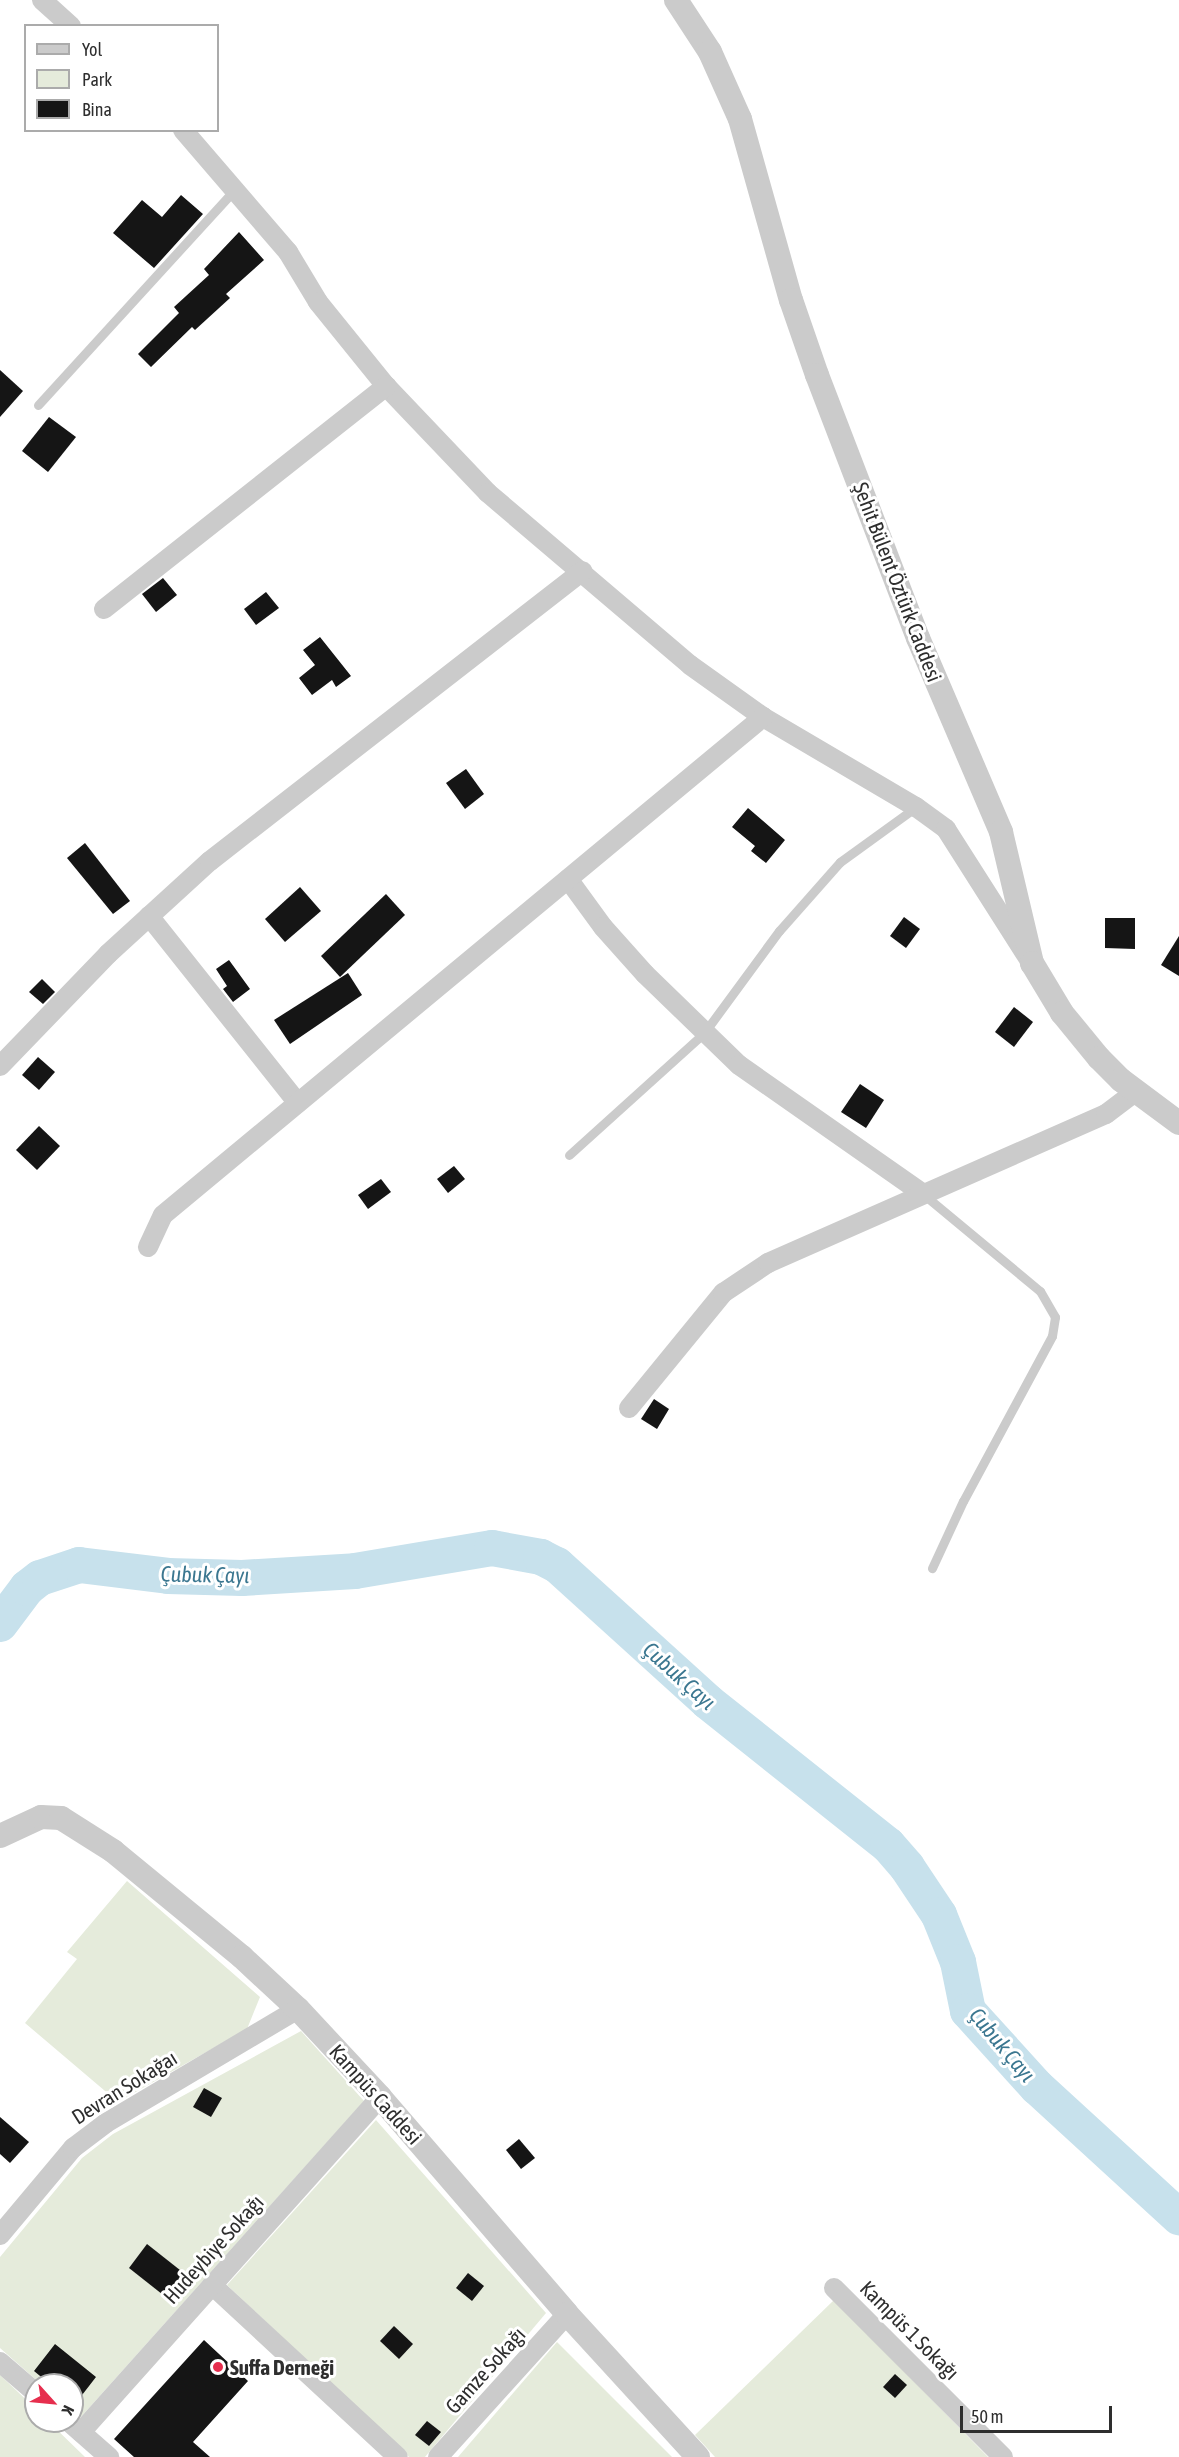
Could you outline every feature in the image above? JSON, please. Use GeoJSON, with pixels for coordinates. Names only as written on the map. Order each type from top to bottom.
{"type":"FeatureCollection","features":[{"type":"Feature","properties":{"kind":"street"},"geometry":{"type":"LineString","coordinates":[[42,0],[69,24]]}},
{"type":"Feature","properties":{"kind":"street","name":"Şehit Bülent Öztürk Caddesi"},"geometry":{"type":"LineString","coordinates":[[676,0],[710,52],[740,119],[791,300],[817,375],[918,638],[1001,832],[1032,963],[1072,1026],[1136,1092],[1179,1123]]}},
{"type":"Feature","properties":{"kind":"street"},"geometry":{"type":"LineString","coordinates":[[185,132],[288,252],[318,302],[386,386],[488,494],[582,571],[690,665],[763,717],[916,807],[946,829],[1032,963]]}},
{"type":"Feature","properties":{"kind":"street"},"geometry":{"type":"LineString","coordinates":[[104,609],[386,386]]}},
{"type":"Feature","properties":{"kind":"street"},"geometry":{"type":"LineString","coordinates":[[0,1066],[150,916],[210,861],[582,571]]}},
{"type":"Feature","properties":{"kind":"street"},"geometry":{"type":"LineString","coordinates":[[148,1247],[163,1215],[763,717]]}},
{"type":"Feature","properties":{"kind":"street"},"geometry":{"type":"LineString","coordinates":[[568,879],[603,927],[704,1033],[739,1065],[923,1194]]}},
{"type":"Feature","properties":{"kind":"street"},"geometry":{"type":"LineString","coordinates":[[150,916],[298,1103]]}},
{"type":"Feature","properties":{"kind":"street"},"geometry":{"type":"LineString","coordinates":[[628,1408],[723,1293],[768,1263],[1106,1114],[1136,1092]]}},
{"type":"Feature","properties":{"kind":"street","name":"Kampüs Caddesi"},"geometry":{"type":"LineString","coordinates":[[0,1836],[41,1816],[61,1818],[81,1829],[187,1908],[298,2009],[380,2097],[567,2314],[698,2457]]}},
{"type":"Feature","properties":{"kind":"street","name":"Devran Sokağaı"},"geometry":{"type":"LineString","coordinates":[[0,2235],[73,2148],[106,2123],[298,2009]]}},
{"type":"Feature","properties":{"kind":"street","name":"Hudeybiye Sokağı"},"geometry":{"type":"LineString","coordinates":[[84,2417],[212,2285],[380,2097]]}},
{"type":"Feature","properties":{"kind":"street"},"geometry":{"type":"LineString","coordinates":[[212,2285],[398,2457]]}},
{"type":"Feature","properties":{"kind":"street","name":"Kampüs 1 Sokağı"},"geometry":{"type":"LineString","coordinates":[[834,2288],[1003,2457]]}},
{"type":"Feature","properties":{"kind":"street","name":"Gamze Sokağı"},"geometry":{"type":"LineString","coordinates":[[438,2457],[567,2314]]}},
{"type":"Feature","properties":{"kind":"street"},"geometry":{"type":"LineString","coordinates":[[0,2362],[24,2383]]}},
{"type":"Feature","properties":{"kind":"street"},"geometry":{"type":"LineString","coordinates":[[81,2433],[109,2457]]}},
{"type":"Feature","properties":{"kind":"lane"},"geometry":{"type":"LineString","coordinates":[[38,405],[234,190]]}},
{"type":"Feature","properties":{"kind":"lane"},"geometry":{"type":"LineString","coordinates":[[569,1155],[704,1033],[779,931],[840,862],[916,807]]}},
{"type":"Feature","properties":{"kind":"lane"},"geometry":{"type":"LineString","coordinates":[[923,1194],[1040,1291],[1055,1317],[1052,1336],[963,1501],[932,1568]]}},
{"type":"Feature","properties":{"kind":"green space"},"geometry":{"type":"Polygon","coordinates":[[[127,1881],[260,1997],[247,2029],[118,2102],[25,2023],[77,1959],[67,1952],[127,1881]]]}},
{"type":"Feature","properties":{"kind":"green space"},"geometry":{"type":"Polygon","coordinates":[[[301,2031],[364,2101],[84,2414],[84,2373],[28,2373],[0,2348],[0,2257],[82,2158],[113,2134],[301,2031]]]}},
{"type":"Feature","properties":{"kind":"green space"},"geometry":{"type":"Polygon","coordinates":[[[376,2120],[546,2313],[425,2457],[409,2457],[227,2285],[376,2120]]]}},
{"type":"Feature","properties":{"kind":"green space"},"geometry":{"type":"Polygon","coordinates":[[[834,2300],[988,2457],[715,2457],[695,2435],[834,2300]]]}},
{"type":"Feature","properties":{"kind":"green space"},"geometry":{"type":"Polygon","coordinates":[[[557,2342],[672,2457],[458,2457],[557,2342]]]}},
{"type":"Feature","properties":{"kind":"green space"},"geometry":{"type":"Polygon","coordinates":[[[0,2375],[24,2398],[24,2433],[60,2433],[85,2457],[0,2457],[0,2375]]]}},
{"type":"Feature","properties":{"kind":"building"},"geometry":{"type":"Polygon","coordinates":[[[181,195],[203,214],[154,268],[113,233],[142,200],[162,217],[181,195]]]}},
{"type":"Feature","properties":{"kind":"building"},"geometry":{"type":"Polygon","coordinates":[[[239,232],[264,260],[226,294],[230,298],[195,330],[192,327],[151,367],[138,354],[179,313],[174,307],[209,275],[204,269],[239,232]]]}},
{"type":"Feature","properties":{"kind":"building"},"geometry":{"type":"Polygon","coordinates":[[[0,370],[23,391],[0,417],[0,370]]]}},
{"type":"Feature","properties":{"kind":"building"},"geometry":{"type":"Polygon","coordinates":[[[49,417],[76,437],[48,472],[22,451],[49,417]]]}},
{"type":"Feature","properties":{"kind":"building"},"geometry":{"type":"Polygon","coordinates":[[[163,578],[177,595],[156,612],[142,594],[163,578]]]}},
{"type":"Feature","properties":{"kind":"building"},"geometry":{"type":"Polygon","coordinates":[[[266,592],[279,608],[256,625],[244,609],[266,592]]]}},
{"type":"Feature","properties":{"kind":"building"},"geometry":{"type":"Polygon","coordinates":[[[320,637],[351,676],[336,687],[332,680],[312,695],[299,678],[315,665],[303,650],[320,637]]]}},
{"type":"Feature","properties":{"kind":"building"},"geometry":{"type":"Polygon","coordinates":[[[466,769],[484,794],[465,809],[446,783],[466,769]]]}},
{"type":"Feature","properties":{"kind":"building"},"geometry":{"type":"Polygon","coordinates":[[[748,808],[785,840],[766,863],[751,851],[755,846],[732,827],[748,808]]]}},
{"type":"Feature","properties":{"kind":"building"},"geometry":{"type":"Polygon","coordinates":[[[85,843],[130,901],[113,914],[67,858],[85,843]]]}},
{"type":"Feature","properties":{"kind":"building"},"geometry":{"type":"Polygon","coordinates":[[[300,887],[321,911],[285,942],[265,919],[300,887]]]}},
{"type":"Feature","properties":{"kind":"building"},"geometry":{"type":"Polygon","coordinates":[[[386,894],[405,915],[340,977],[321,956],[386,894]]]}},
{"type":"Feature","properties":{"kind":"building"},"geometry":{"type":"Polygon","coordinates":[[[904,917],[920,929],[906,948],[890,936],[904,917]]]}},
{"type":"Feature","properties":{"kind":"building"},"geometry":{"type":"Polygon","coordinates":[[[1105,918],[1135,918],[1135,949],[1105,948],[1105,918]]]}},
{"type":"Feature","properties":{"kind":"building"},"geometry":{"type":"Polygon","coordinates":[[[1179,936],[1179,976],[1161,965],[1179,936]]]}},
{"type":"Feature","properties":{"kind":"building"},"geometry":{"type":"Polygon","coordinates":[[[229,960],[250,989],[233,1002],[223,989],[227,986],[216,969],[229,960]]]}},
{"type":"Feature","properties":{"kind":"building"},"geometry":{"type":"Polygon","coordinates":[[[348,973],[362,995],[290,1044],[274,1020],[348,973]]]}},
{"type":"Feature","properties":{"kind":"building"},"geometry":{"type":"Polygon","coordinates":[[[42,979],[55,992],[43,1004],[29,992],[42,979]]]}},
{"type":"Feature","properties":{"kind":"building"},"geometry":{"type":"Polygon","coordinates":[[[1014,1007],[1033,1022],[1014,1047],[995,1032],[1014,1007]]]}},
{"type":"Feature","properties":{"kind":"building"},"geometry":{"type":"Polygon","coordinates":[[[38,1057],[55,1072],[39,1090],[22,1075],[38,1057]]]}},
{"type":"Feature","properties":{"kind":"building"},"geometry":{"type":"Polygon","coordinates":[[[860,1084],[884,1100],[866,1128],[841,1112],[860,1084]]]}},
{"type":"Feature","properties":{"kind":"building"},"geometry":{"type":"Polygon","coordinates":[[[39,1126],[60,1146],[37,1170],[16,1150],[39,1126]]]}},
{"type":"Feature","properties":{"kind":"building"},"geometry":{"type":"Polygon","coordinates":[[[454,1166],[465,1179],[448,1193],[437,1179],[454,1166]]]}},
{"type":"Feature","properties":{"kind":"building"},"geometry":{"type":"Polygon","coordinates":[[[381,1179],[391,1192],[368,1209],[358,1195],[381,1179]]]}},
{"type":"Feature","properties":{"kind":"building"},"geometry":{"type":"Polygon","coordinates":[[[654,1399],[669,1409],[657,1429],[641,1419],[654,1399]]]}},
{"type":"Feature","properties":{"kind":"building"},"geometry":{"type":"Polygon","coordinates":[[[204,2088],[222,2098],[211,2117],[193,2107],[204,2088]]]}},
{"type":"Feature","properties":{"kind":"building"},"geometry":{"type":"Polygon","coordinates":[[[0,2117],[29,2142],[10,2163],[0,2154],[0,2117]]]}},
{"type":"Feature","properties":{"kind":"building"},"geometry":{"type":"Polygon","coordinates":[[[519,2139],[535,2158],[521,2169],[506,2150],[519,2139]]]}},
{"type":"Feature","properties":{"kind":"building"},"geometry":{"type":"Polygon","coordinates":[[[147,2244],[185,2274],[167,2298],[129,2268],[147,2244]]]}},
{"type":"Feature","properties":{"kind":"building"},"geometry":{"type":"Polygon","coordinates":[[[468,2273],[484,2286],[472,2301],[456,2288],[468,2273]]]}},
{"type":"Feature","properties":{"kind":"building"},"geometry":{"type":"Polygon","coordinates":[[[394,2326],[413,2344],[399,2359],[380,2341],[394,2326]]]}},
{"type":"Feature","properties":{"kind":"building"},"geometry":{"type":"Polygon","coordinates":[[[204,2340],[248,2381],[193,2442],[210,2457],[134,2457],[114,2439],[204,2340]]]}},
{"type":"Feature","properties":{"kind":"building"},"geometry":{"type":"Polygon","coordinates":[[[55,2344],[96,2377],[84,2392],[84,2373],[36,2373],[34,2371],[55,2344]]]}},
{"type":"Feature","properties":{"kind":"building"},"geometry":{"type":"Polygon","coordinates":[[[895,2374],[907,2385],[895,2398],[883,2387],[895,2374]]]}},
{"type":"Feature","properties":{"kind":"building"},"geometry":{"type":"Polygon","coordinates":[[[427,2421],[441,2432],[429,2446],[415,2435],[427,2421]]]}},
{"type":"Feature","properties":{"kind":"waterway","name":"Çubuk Çayı"},"geometry":{"type":"LineString","coordinates":[[0,1624],[27,1588],[40,1578],[79,1565],[168,1576],[242,1578],[355,1571],[492,1548],[541,1557],[557,1565],[708,1702],[888,1845],[907,1867],[939,1915],[958,1962],[968,2011],[1037,2087],[1179,2217]]}},
{"type":"Feature","properties":{"kind":"place","name":"Suffa Derneği"},"geometry":{"type":"Point","coordinates":[218,2367]}}]}
